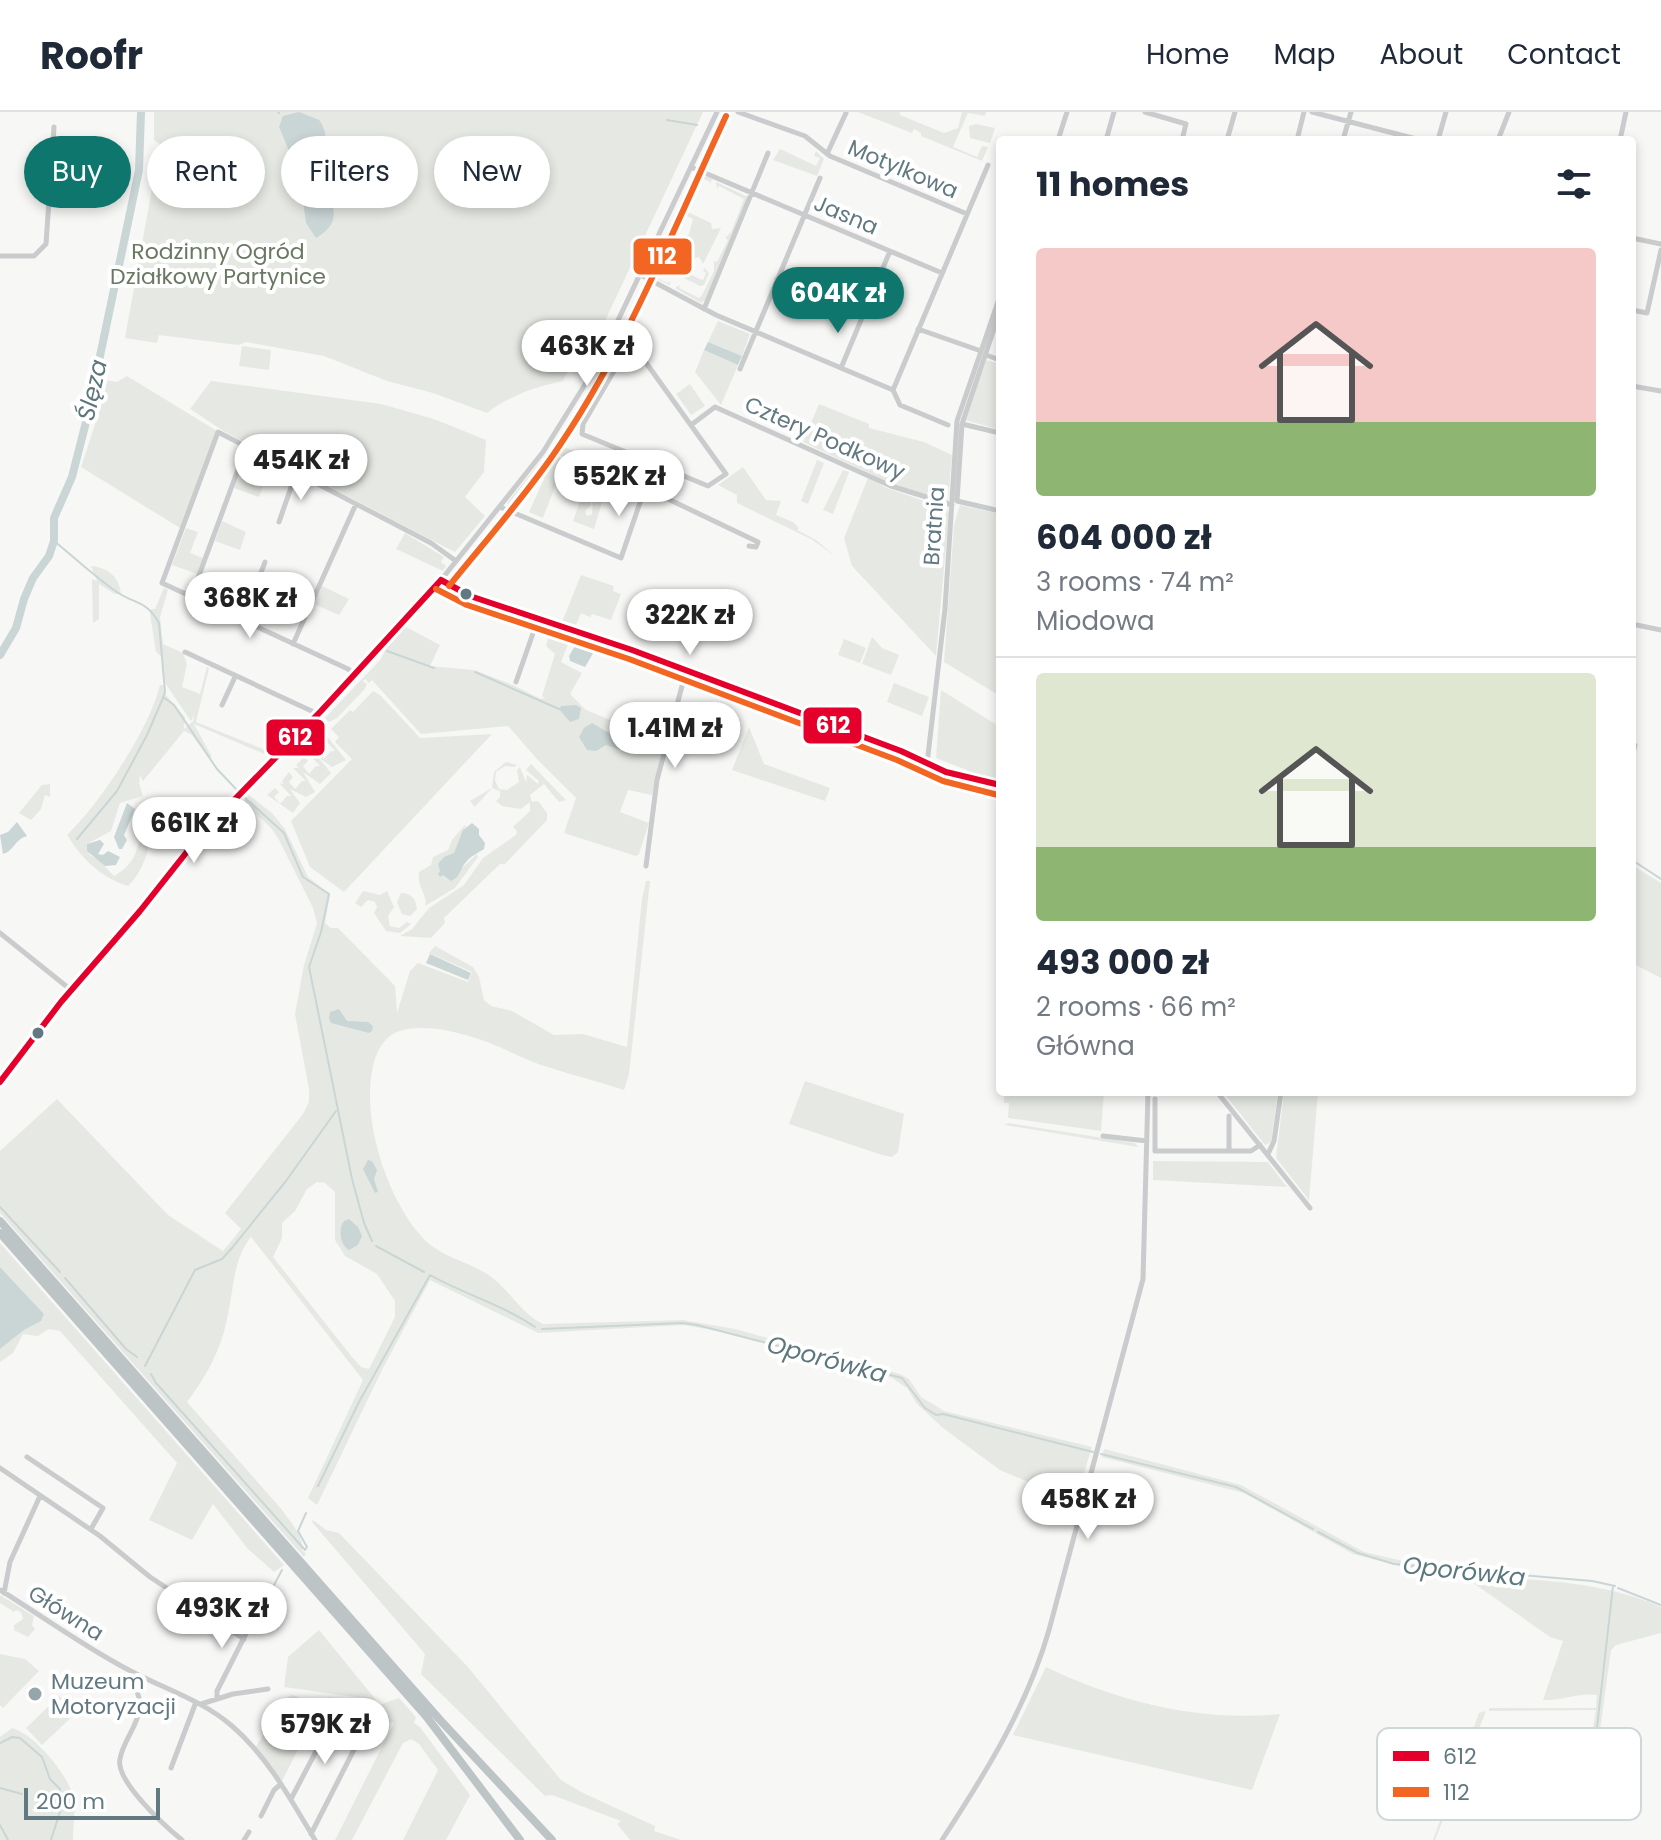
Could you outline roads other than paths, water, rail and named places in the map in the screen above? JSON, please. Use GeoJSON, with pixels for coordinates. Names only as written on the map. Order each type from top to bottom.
{"type":"FeatureCollection","features":[{"type":"Feature","properties":{"kind":"highway"},"geometry":{"type":"LineString","coordinates":[[0,1221],[415,1698],[520,1840]]}},
{"type":"Feature","properties":{"kind":"highway"},"geometry":{"type":"LineString","coordinates":[[0,1233],[415,1698],[552,1840]]}},
{"type":"Feature","properties":{"kind":"street"},"geometry":{"type":"LineString","coordinates":[[0,1082],[71,990],[140,911],[201,834],[318,714],[441,580],[551,440],[610,338],[717,112]]}},
{"type":"Feature","properties":{"kind":"street","name":"Motylkowa"},"geometry":{"type":"LineString","coordinates":[[738,112],[805,136],[827,154],[967,214]]}},
{"type":"Feature","properties":{"kind":"street"},"geometry":{"type":"LineString","coordinates":[[1059,136],[1067,112]]}},
{"type":"Feature","properties":{"kind":"street"},"geometry":{"type":"LineString","coordinates":[[1107,136],[1114,112]]}},
{"type":"Feature","properties":{"kind":"street"},"geometry":{"type":"LineString","coordinates":[[1145,112],[1186,124],[1183,136]]}},
{"type":"Feature","properties":{"kind":"street"},"geometry":{"type":"LineString","coordinates":[[1228,136],[1235,112]]}},
{"type":"Feature","properties":{"kind":"street"},"geometry":{"type":"LineString","coordinates":[[1298,136],[1304,112]]}},
{"type":"Feature","properties":{"kind":"street"},"geometry":{"type":"LineString","coordinates":[[1312,112],[1406,136]]}},
{"type":"Feature","properties":{"kind":"street"},"geometry":{"type":"LineString","coordinates":[[1344,136],[1351,112]]}},
{"type":"Feature","properties":{"kind":"street"},"geometry":{"type":"LineString","coordinates":[[1439,136],[1446,112]]}},
{"type":"Feature","properties":{"kind":"street"},"geometry":{"type":"LineString","coordinates":[[1500,136],[1509,112]]}},
{"type":"Feature","properties":{"kind":"street"},"geometry":{"type":"LineString","coordinates":[[1621,136],[1626,112]]}},
{"type":"Feature","properties":{"kind":"street"},"geometry":{"type":"LineString","coordinates":[[827,154],[846,113]]}},
{"type":"Feature","properties":{"kind":"street"},"geometry":{"type":"LineString","coordinates":[[0,256],[34,256],[46,244],[54,127]]}},
{"type":"Feature","properties":{"kind":"street"},"geometry":{"type":"LineString","coordinates":[[704,309],[768,153]]}},
{"type":"Feature","properties":{"kind":"street"},"geometry":{"type":"LineString","coordinates":[[893,390],[988,165]]}},
{"type":"Feature","properties":{"kind":"street","name":"Jasna"},"geometry":{"type":"LineString","coordinates":[[693,168],[942,273]]}},
{"type":"Feature","properties":{"kind":"street"},"geometry":{"type":"LineString","coordinates":[[740,369],[820,178]]}},
{"type":"Feature","properties":{"kind":"street"},"geometry":{"type":"LineString","coordinates":[[1636,239],[1661,247],[1647,313],[1636,311]]}},
{"type":"Feature","properties":{"kind":"street"},"geometry":{"type":"LineString","coordinates":[[841,368],[890,251]]}},
{"type":"Feature","properties":{"kind":"street"},"geometry":{"type":"LineString","coordinates":[[641,275],[704,309],[893,390],[900,405],[948,425]]}},
{"type":"Feature","properties":{"kind":"street"},"geometry":{"type":"LineString","coordinates":[[777,279],[863,314]]}},
{"type":"Feature","properties":{"kind":"street","name":"Bratnia"},"geometry":{"type":"LineString","coordinates":[[927,764],[945,609],[958,416],[996,309]]}},
{"type":"Feature","properties":{"kind":"street"},"geometry":{"type":"LineString","coordinates":[[996,321],[962,424],[954,503],[996,510]]}},
{"type":"Feature","properties":{"kind":"street"},"geometry":{"type":"LineString","coordinates":[[918,329],[996,358]]}},
{"type":"Feature","properties":{"kind":"street"},"geometry":{"type":"LineString","coordinates":[[610,338],[628,347],[639,353],[726,474],[708,486],[588,437],[581,430],[628,347]]}},
{"type":"Feature","properties":{"kind":"street"},"geometry":{"type":"LineString","coordinates":[[1636,387],[1661,391]]}},
{"type":"Feature","properties":{"kind":"street","name":"Cztery Podkowy"},"geometry":{"type":"LineString","coordinates":[[691,425],[715,407],[720,408],[891,486],[954,503]]}},
{"type":"Feature","properties":{"kind":"street"},"geometry":{"type":"LineString","coordinates":[[962,424],[996,432]]}},
{"type":"Feature","properties":{"kind":"street"},"geometry":{"type":"LineString","coordinates":[[354,674],[162,583],[218,432],[431,543],[456,561]]}},
{"type":"Feature","properties":{"kind":"street"},"geometry":{"type":"LineString","coordinates":[[191,597],[246,448]]}},
{"type":"Feature","properties":{"kind":"street"},"geometry":{"type":"LineString","coordinates":[[279,522],[296,473]]}},
{"type":"Feature","properties":{"kind":"street"},"geometry":{"type":"LineString","coordinates":[[500,507],[621,558],[645,488],[758,542],[756,547],[749,546]]}},
{"type":"Feature","properties":{"kind":"street"},"geometry":{"type":"LineString","coordinates":[[293,644],[356,504]]}},
{"type":"Feature","properties":{"kind":"street"},"geometry":{"type":"LineString","coordinates":[[243,621],[265,562]]}},
{"type":"Feature","properties":{"kind":"street"},"geometry":{"type":"LineString","coordinates":[[441,580],[470,596],[686,671],[901,751],[955,775],[996,784]]}},
{"type":"Feature","properties":{"kind":"street"},"geometry":{"type":"LineString","coordinates":[[516,682],[538,619]]}},
{"type":"Feature","properties":{"kind":"street"},"geometry":{"type":"LineString","coordinates":[[1636,625],[1661,629]]}},
{"type":"Feature","properties":{"kind":"street"},"geometry":{"type":"LineString","coordinates":[[185,652],[318,714]]}},
{"type":"Feature","properties":{"kind":"street"},"geometry":{"type":"LineString","coordinates":[[646,866],[657,780],[686,671]]}},
{"type":"Feature","properties":{"kind":"street"},"geometry":{"type":"LineString","coordinates":[[222,705],[235,677]]}},
{"type":"Feature","properties":{"kind":"street"},"geometry":{"type":"LineString","coordinates":[[0,933],[71,990]]}},
{"type":"Feature","properties":{"kind":"street"},"geometry":{"type":"LineString","coordinates":[[942,1840],[1001,1746],[1041,1657],[1143,1279],[1148,1096]]}},
{"type":"Feature","properties":{"kind":"street"},"geometry":{"type":"LineString","coordinates":[[1220,1096],[1310,1208]]}},
{"type":"Feature","properties":{"kind":"street"},"geometry":{"type":"LineString","coordinates":[[1268,1154],[1274,1141],[1280,1096]]}},
{"type":"Feature","properties":{"kind":"street"},"geometry":{"type":"LineString","coordinates":[[1155,1099],[1155,1151],[1251,1151],[1260,1145]]}},
{"type":"Feature","properties":{"kind":"street"},"geometry":{"type":"LineString","coordinates":[[1229,1116],[1229,1151]]}},
{"type":"Feature","properties":{"kind":"street"},"geometry":{"type":"LineString","coordinates":[[1103,1136],[1147,1143]]}},
{"type":"Feature","properties":{"kind":"street"},"geometry":{"type":"LineString","coordinates":[[27,1457],[103,1508],[91,1529]]}},
{"type":"Feature","properties":{"kind":"street"},"geometry":{"type":"LineString","coordinates":[[0,1468],[91,1529],[150,1577],[244,1639]]}},
{"type":"Feature","properties":{"kind":"street"},"geometry":{"type":"LineString","coordinates":[[2,1592],[10,1562],[40,1496]]}},
{"type":"Feature","properties":{"kind":"street","name":"Główna"},"geometry":{"type":"LineString","coordinates":[[2,1592],[131,1672],[198,1703],[231,1725],[248,1741],[281,1784],[313,1837]]}},
{"type":"Feature","properties":{"kind":"street"},"geometry":{"type":"LineString","coordinates":[[217,1698],[217,1691],[260,1606]]}},
{"type":"Feature","properties":{"kind":"street"},"geometry":{"type":"LineString","coordinates":[[131,1672],[140,1695]]}},
{"type":"Feature","properties":{"kind":"street"},"geometry":{"type":"LineString","coordinates":[[148,1680],[140,1695],[138,1715],[120,1757],[120,1768],[151,1814],[182,1840]]}},
{"type":"Feature","properties":{"kind":"street"},"geometry":{"type":"LineString","coordinates":[[171,1768],[198,1703],[268,1689]]}},
{"type":"Feature","properties":{"kind":"street"},"geometry":{"type":"LineString","coordinates":[[291,1799],[333,1719]]}},
{"type":"Feature","properties":{"kind":"street"},"geometry":{"type":"LineString","coordinates":[[313,1837],[362,1734]]}},
{"type":"Feature","properties":{"kind":"street"},"geometry":{"type":"LineString","coordinates":[[261,1816],[274,1790],[281,1784]]}},
{"type":"Feature","properties":{"kind":"street"},"geometry":{"type":"LineString","coordinates":[[244,1840],[249,1832]]}},
{"type":"Feature","properties":{"kind":"waterway","name":"Ślęza"},"geometry":{"type":"LineString","coordinates":[[0,655],[16,628],[33,578],[49,556],[54,541],[54,518],[72,477],[139,170],[141,112]]}},
{"type":"Feature","properties":{"kind":"waterway"},"geometry":{"type":"LineString","coordinates":[[667,120],[697,125]]}},
{"type":"Feature","properties":{"kind":"waterway","name":"Oporówka"},"geometry":{"type":"LineString","coordinates":[[54,541],[106,584],[154,615],[159,623],[163,697],[174,705],[217,769],[236,789]]}},
{"type":"Feature","properties":{"kind":"waterway"},"geometry":{"type":"LineString","coordinates":[[387,651],[434,668]]}},
{"type":"Feature","properties":{"kind":"waterway"},"geometry":{"type":"LineString","coordinates":[[323,714],[378,655]]}},
{"type":"Feature","properties":{"kind":"waterway"},"geometry":{"type":"LineString","coordinates":[[475,672],[559,709]]}},
{"type":"Feature","properties":{"kind":"waterway"},"geometry":{"type":"LineString","coordinates":[[77,839],[117,791],[163,698]]}},
{"type":"Feature","properties":{"kind":"waterway"},"geometry":{"type":"LineString","coordinates":[[292,747],[318,720]]}},
{"type":"Feature","properties":{"kind":"waterway"},"geometry":{"type":"LineString","coordinates":[[254,786],[282,757]]}},
{"type":"Feature","properties":{"kind":"waterway","name":"Oporówka"},"geometry":{"type":"LineString","coordinates":[[243,796],[284,833],[303,877],[329,894],[309,967],[352,1179],[372,1241]]}},
{"type":"Feature","properties":{"kind":"waterway"},"geometry":{"type":"LineString","coordinates":[[1636,863],[1661,879]]}},
{"type":"Feature","properties":{"kind":"waterway"},"geometry":{"type":"LineString","coordinates":[[145,1366],[195,1270],[222,1259],[232,1248],[286,1181],[336,1111]]}},
{"type":"Feature","properties":{"kind":"waterway"},"geometry":{"type":"LineString","coordinates":[[0,1207],[60,1272]]}},
{"type":"Feature","properties":{"kind":"waterway","name":"Oporówka"},"geometry":{"type":"LineString","coordinates":[[376,1246],[424,1272]]}},
{"type":"Feature","properties":{"kind":"waterway"},"geometry":{"type":"LineString","coordinates":[[318,1486],[359,1402],[430,1275],[535,1327]]}},
{"type":"Feature","properties":{"kind":"waterway"},"geometry":{"type":"LineString","coordinates":[[65,1278],[126,1349],[137,1357]]}},
{"type":"Feature","properties":{"kind":"waterway","name":"Oporówka"},"geometry":{"type":"LineString","coordinates":[[542,1329],[697,1325],[902,1378],[925,1408],[936,1415],[943,1414],[1093,1452]]}},
{"type":"Feature","properties":{"kind":"waterway"},"geometry":{"type":"LineString","coordinates":[[151,1374],[305,1550]]}},
{"type":"Feature","properties":{"kind":"waterway","name":"Oporówka"},"geometry":{"type":"LineString","coordinates":[[1101,1454],[1236,1487],[1313,1529]]}},
{"type":"Feature","properties":{"kind":"waterway"},"geometry":{"type":"LineString","coordinates":[[305,1550],[307,1547],[298,1531],[306,1513]]}},
{"type":"Feature","properties":{"kind":"waterway","name":"Oporówka"},"geometry":{"type":"LineString","coordinates":[[1318,1532],[1358,1553],[1394,1564],[1592,1581],[1615,1586]]}},
{"type":"Feature","properties":{"kind":"waterway"},"geometry":{"type":"LineString","coordinates":[[272,1589],[282,1570]]}},
{"type":"Feature","properties":{"kind":"waterway"},"geometry":{"type":"LineString","coordinates":[[1597,1728],[1613,1586]]}},
{"type":"Feature","properties":{"kind":"waterway","name":"Oporówka"},"geometry":{"type":"LineString","coordinates":[[1618,1588],[1661,1605]]}},
{"type":"Feature","properties":{"kind":"waterway"},"geometry":{"type":"LineString","coordinates":[[0,1743],[12,1737],[20,1738],[42,1757],[50,1779],[60,1789],[62,1805],[51,1840]]}},
{"type":"Feature","properties":{"kind":"waterway"},"geometry":{"type":"LineString","coordinates":[[0,1788],[22,1794]]}},
{"type":"Feature","properties":{"kind":"waterway"},"geometry":{"type":"LineString","coordinates":[[0,1825],[8,1840]]}},
{"type":"Feature","properties":{"kind":"place","name":"Muzeum Motoryzacji"},"geometry":{"type":"Point","coordinates":[35,1694]}},
{"type":"Feature","properties":{"kind":"park label","name":"Rodzinny Ogród Działkowy Partynice"},"geometry":{"type":"Point","coordinates":[218,264]}}]}
